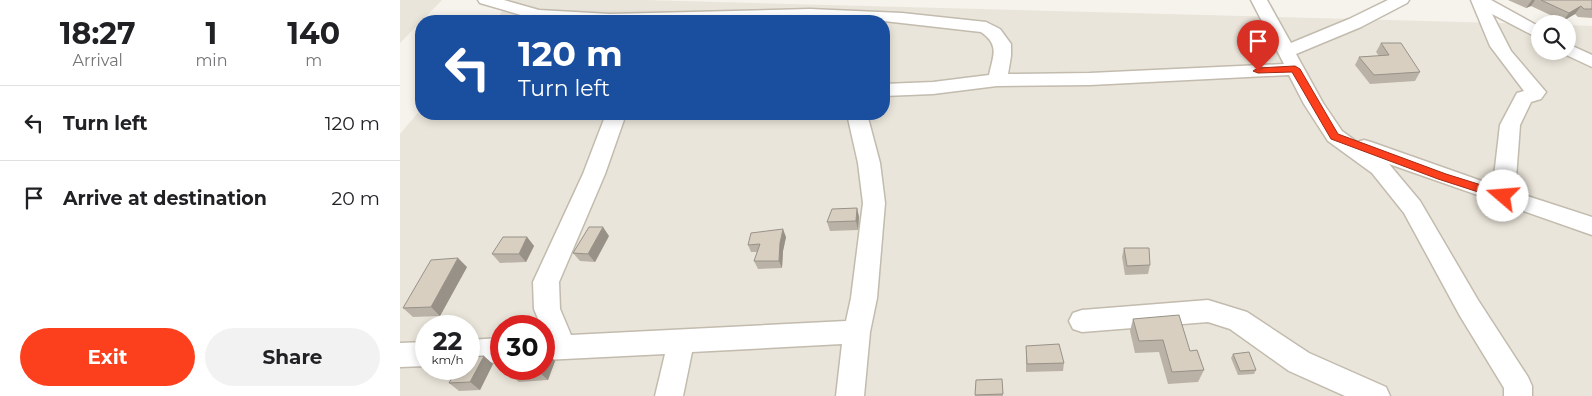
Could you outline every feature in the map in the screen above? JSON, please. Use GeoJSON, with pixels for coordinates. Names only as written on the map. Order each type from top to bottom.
{"type":"FeatureCollection","features":[{"type":"Feature","properties":{"kind":"street"},"geometry":{"type":"LineString","coordinates":[[486,0],[538,15]]}},
{"type":"Feature","properties":{"kind":"street"},"geometry":{"type":"LineString","coordinates":[[1259,0],[1295,69],[1334,136],[1380,168],[1412,207],[1469,308],[1518,386],[1518,396]]}},
{"type":"Feature","properties":{"kind":"street"},"geometry":{"type":"LineString","coordinates":[[1287,51],[1362,20],[1401,0]]}},
{"type":"Feature","properties":{"kind":"street"},"geometry":{"type":"LineString","coordinates":[[1479,0],[1531,29]]}},
{"type":"Feature","properties":{"kind":"street"},"geometry":{"type":"LineString","coordinates":[[1479,0],[1490,31],[1499,46],[1536,92],[1534,95],[1524,97],[1510,125],[1503,196]]}},
{"type":"Feature","properties":{"kind":"street"},"geometry":{"type":"LineString","coordinates":[[890,18],[986,27],[997,34],[1004,46],[997,80]]}},
{"type":"Feature","properties":{"kind":"street"},"geometry":{"type":"LineString","coordinates":[[1576,53],[1592,62]]}},
{"type":"Feature","properties":{"kind":"street"},"geometry":{"type":"LineString","coordinates":[[890,90],[933,88],[997,80],[1090,80],[1295,69]]}},
{"type":"Feature","properties":{"kind":"street"},"geometry":{"type":"LineString","coordinates":[[548,315],[546,282],[594,174],[614,120]]}},
{"type":"Feature","properties":{"kind":"street"},"geometry":{"type":"LineString","coordinates":[[850,396],[857,332],[864,298],[874,203],[869,163],[859,120]]}},
{"type":"Feature","properties":{"kind":"street"},"geometry":{"type":"LineString","coordinates":[[1334,136],[1442,176],[1592,226]]}},
{"type":"Feature","properties":{"kind":"street"},"geometry":{"type":"LineString","coordinates":[[1082,321],[1208,312],[1238,320],[1299,362],[1376,396]]}},
{"type":"Feature","properties":{"kind":"street"},"geometry":{"type":"LineString","coordinates":[[555,348],[857,332]]}},
{"type":"Feature","properties":{"kind":"street"},"geometry":{"type":"LineString","coordinates":[[669,396],[681,342]]}},
{"type":"Feature","properties":{"kind":"street"},"geometry":{"type":"LineString","coordinates":[[400,355],[415,354]]}},
{"type":"Feature","properties":{"kind":"shaded area"},"geometry":{"type":"Polygon","coordinates":[[[400,0],[442,0],[427,15],[415,15],[415,28],[400,43],[400,0]]]}},
{"type":"Feature","properties":{"kind":"shaded area"},"geometry":{"type":"Polygon","coordinates":[[[512,0],[644,0],[1531,24],[1531,60],[1576,60],[1576,25],[1592,26],[1592,396],[400,396],[400,134],[415,116],[415,120],[890,120],[890,15],[499,15],[512,0]]]}},
{"type":"Feature","properties":{"kind":"building"},"geometry":{"type":"Polygon","coordinates":[[[1541,0],[1592,0],[1592,9],[1584,9],[1581,6],[1569,13],[1541,0]]]}},
{"type":"Feature","properties":{"kind":"building"},"geometry":{"type":"Polygon","coordinates":[[[1381,43],[1401,43],[1420,72],[1374,75],[1359,57],[1389,55],[1381,43]]]}},
{"type":"Feature","properties":{"kind":"building"},"geometry":{"type":"Polygon","coordinates":[[[857,208],[856,221],[827,222],[832,209],[857,208]]]}},
{"type":"Feature","properties":{"kind":"building"},"geometry":{"type":"Polygon","coordinates":[[[589,227],[603,227],[588,254],[573,253],[589,227]]]}},
{"type":"Feature","properties":{"kind":"building"},"geometry":{"type":"Polygon","coordinates":[[[783,229],[779,261],[754,261],[760,244],[748,245],[751,233],[783,229]]]}},
{"type":"Feature","properties":{"kind":"building"},"geometry":{"type":"Polygon","coordinates":[[[503,237],[527,237],[519,254],[492,254],[503,237]]]}},
{"type":"Feature","properties":{"kind":"building"},"geometry":{"type":"Polygon","coordinates":[[[1124,248],[1149,248],[1150,265],[1127,266],[1124,248]]]}},
{"type":"Feature","properties":{"kind":"building"},"geometry":{"type":"Polygon","coordinates":[[[458,258],[431,307],[403,308],[431,260],[458,258]]]}},
{"type":"Feature","properties":{"kind":"building"},"geometry":{"type":"Polygon","coordinates":[[[1179,315],[1190,351],[1197,350],[1204,370],[1172,372],[1163,340],[1139,341],[1133,319],[1179,315]]]}},
{"type":"Feature","properties":{"kind":"building"},"geometry":{"type":"Polygon","coordinates":[[[1059,344],[1064,363],[1027,364],[1026,346],[1059,344]]]}},
{"type":"Feature","properties":{"kind":"building"},"geometry":{"type":"Polygon","coordinates":[[[1249,352],[1256,370],[1240,371],[1233,354],[1249,352]]]}},
{"type":"Feature","properties":{"kind":"building"},"geometry":{"type":"Polygon","coordinates":[[[1002,379],[1003,394],[975,395],[976,380],[1002,379]]]}},
{"type":"Feature","properties":{"kind":"building"},"geometry":{"type":"Polygon","coordinates":[[[451,380],[471,380],[470,382],[449,383],[451,380]]]}},
{"type":"Feature","properties":{"kind":"route"},"geometry":{"type":"LineString","coordinates":[[1258,71],[1295,69],[1334,136],[1442,176],[1503,196]]}}]}
